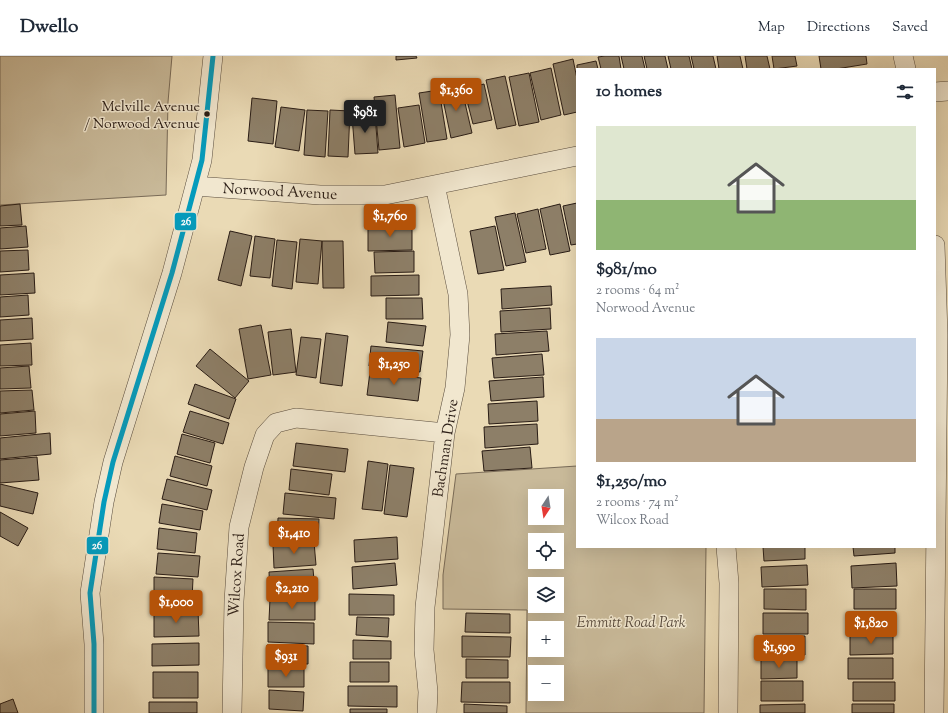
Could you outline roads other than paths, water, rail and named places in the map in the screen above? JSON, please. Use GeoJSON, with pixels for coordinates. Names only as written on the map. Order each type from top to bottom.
{"type":"FeatureCollection","features":[{"type":"Feature","properties":{"kind":"street"},"geometry":{"type":"LineString","coordinates":[[94,713],[94,644],[90,593],[104,502],[113,462],[172,273],[202,160],[213,56]]}},
{"type":"Feature","properties":{"kind":"street"},"geometry":{"type":"LineString","coordinates":[[903,56],[906,68]]}},
{"type":"Feature","properties":{"kind":"street"},"geometry":{"type":"LineString","coordinates":[[936,92],[948,91]]}},
{"type":"Feature","properties":{"kind":"street","name":"Norwood Avenue"},"geometry":{"type":"LineString","coordinates":[[195,186],[320,195],[385,195],[576,156]]}},
{"type":"Feature","properties":{"kind":"street","name":"Bachman Drive"},"geometry":{"type":"LineString","coordinates":[[428,713],[428,692],[424,650],[425,607],[445,433],[454,388],[460,335],[458,294],[435,185]]}},
{"type":"Feature","properties":{"kind":"street","name":"Wilcox Road"},"geometry":{"type":"LineString","coordinates":[[232,713],[234,601],[239,527],[254,467],[265,435],[276,423],[296,418],[445,433]]}},
{"type":"Feature","properties":{"kind":"street"},"geometry":{"type":"LineString","coordinates":[[726,548],[729,583],[728,713]]}},
{"type":"Feature","properties":{"kind":"street"},"geometry":{"type":"LineString","coordinates":[[934,713],[935,548]]}},
{"type":"Feature","properties":{"kind":"place","name":"Melville Avenue / Norwood Avenue"},"geometry":{"type":"Point","coordinates":[207,114]}},
{"type":"Feature","properties":{"kind":"park label","name":"Emmitt Road Park"},"geometry":{"type":"Point","coordinates":[631,622]}}]}
